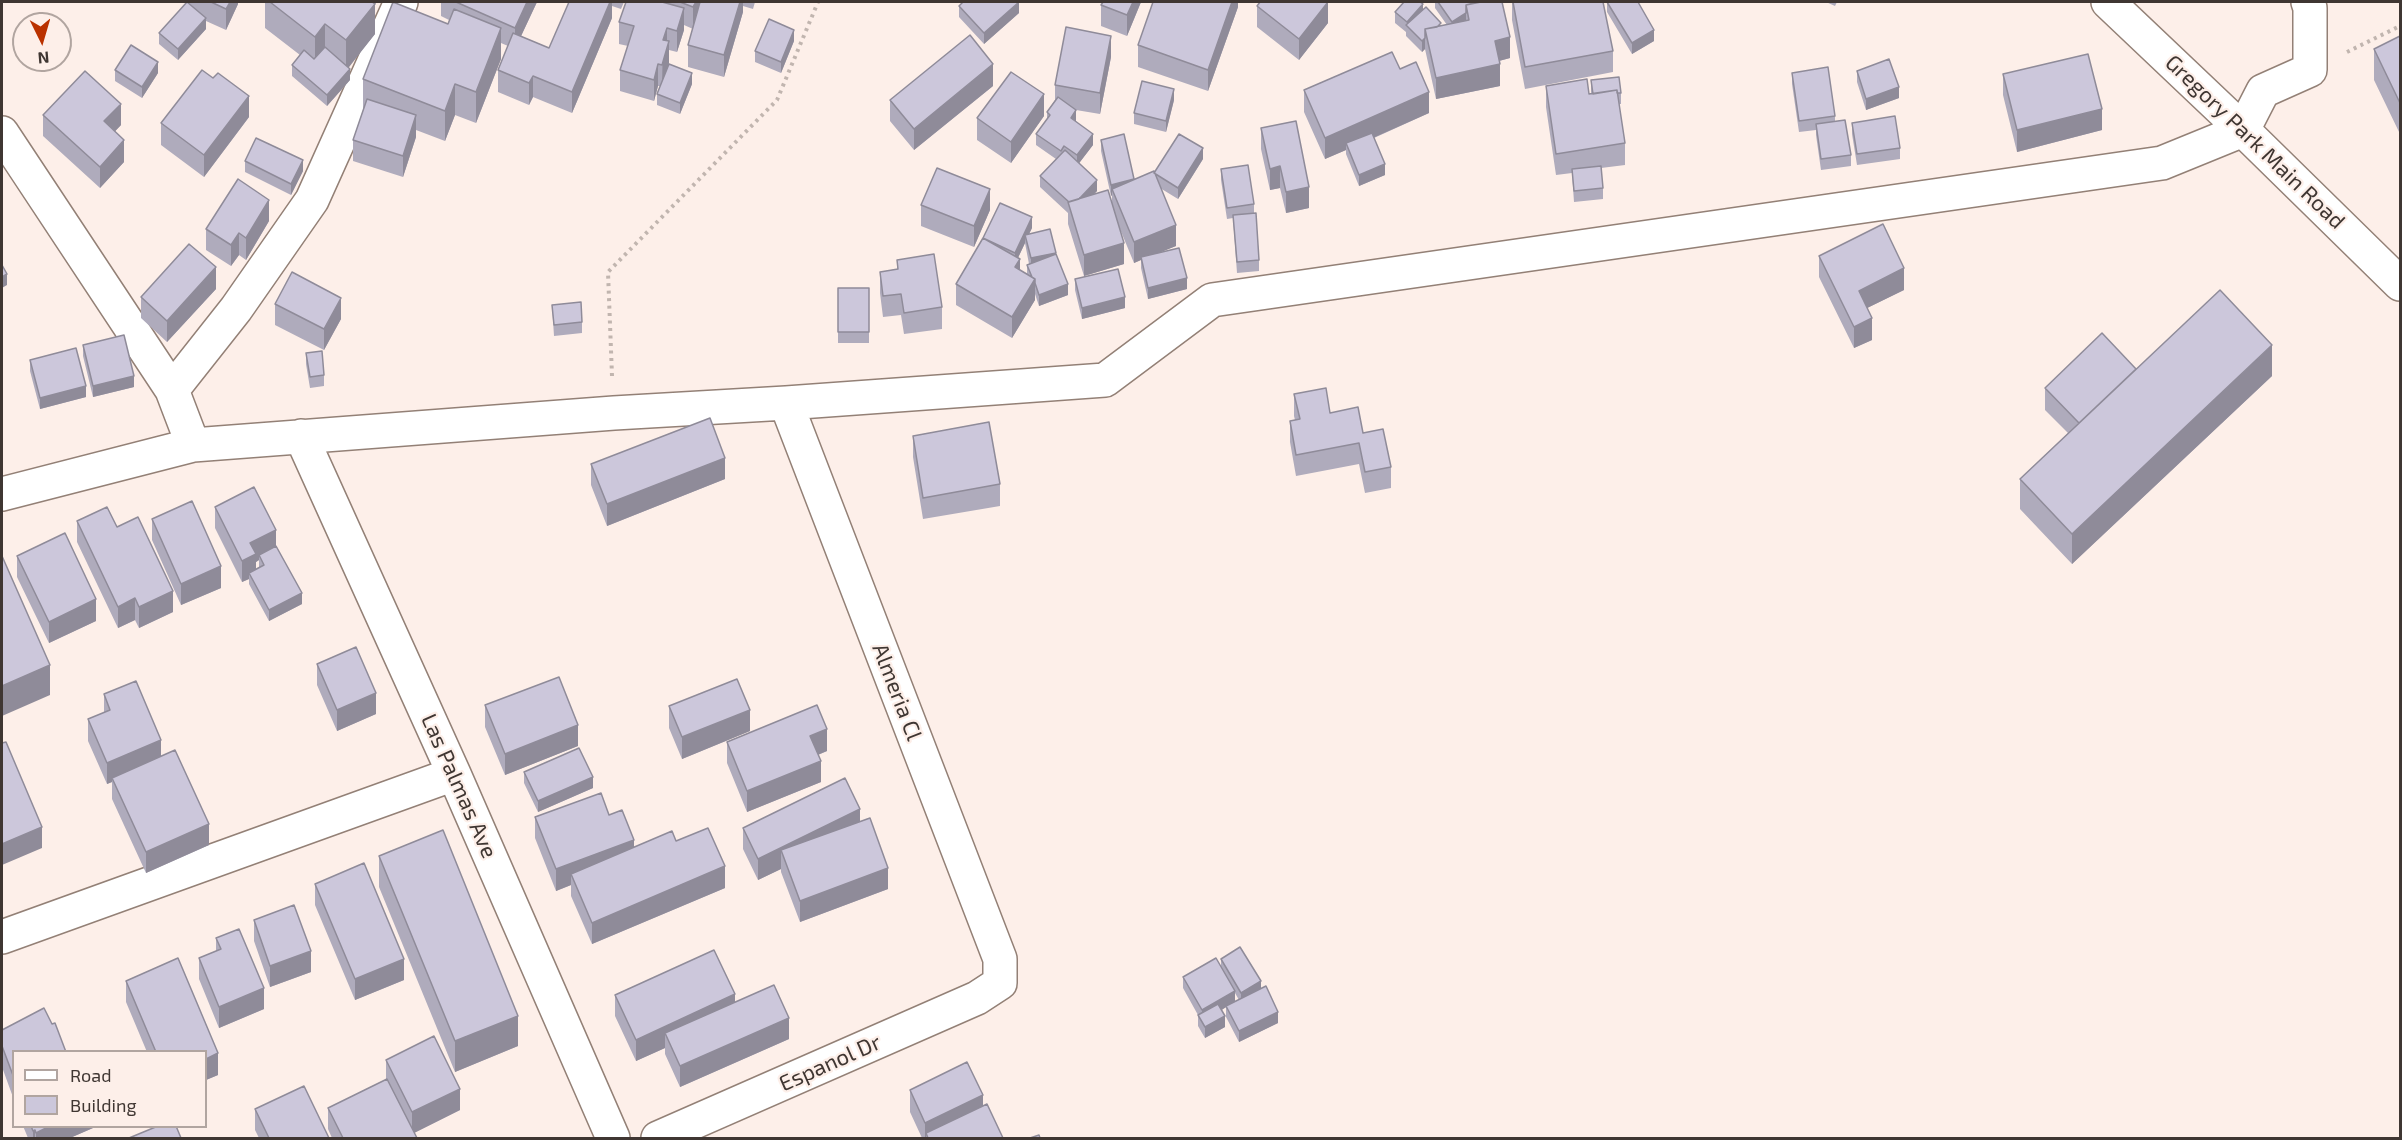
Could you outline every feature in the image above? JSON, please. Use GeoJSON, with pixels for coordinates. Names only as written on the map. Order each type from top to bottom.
{"type":"FeatureCollection","features":[{"type":"Feature","properties":{"kind":"street"},"geometry":{"type":"LineString","coordinates":[[172,390],[236,309],[312,200],[401,2]]}},
{"type":"Feature","properties":{"kind":"street","name":"Gregory Park Main Road"},"geometry":{"type":"LineString","coordinates":[[2108,2],[2244,130],[2400,284]]}},
{"type":"Feature","properties":{"kind":"street"},"geometry":{"type":"LineString","coordinates":[[2,494],[193,445],[614,413],[1105,380],[1212,300],[2162,163],[2244,130],[2263,91],[2310,70],[2310,8],[2308,2]]}},
{"type":"Feature","properties":{"kind":"street"},"geometry":{"type":"LineString","coordinates":[[2,133],[172,390],[193,445]]}},
{"type":"Feature","properties":{"kind":"street","name":"Almeria Cl"},"geometry":{"type":"LineString","coordinates":[[786,403],[1000,959],[1000,983]]}},
{"type":"Feature","properties":{"kind":"street","name":"Las Palmas Ave"},"geometry":{"type":"LineString","coordinates":[[301,436],[454,774],[613,1138]]}},
{"type":"Feature","properties":{"kind":"street"},"geometry":{"type":"LineString","coordinates":[[2,937],[454,774]]}},
{"type":"Feature","properties":{"kind":"street","name":"Espanol Dr"},"geometry":{"type":"LineString","coordinates":[[658,1138],[977,998],[1000,983]]}},
{"type":"Feature","properties":{"kind":"path"},"geometry":{"type":"LineString","coordinates":[[614,413],[608,272],[777,100],[819,2]]}},
{"type":"Feature","properties":{"kind":"path"},"geometry":{"type":"LineString","coordinates":[[2310,70],[2400,26]]}},
{"type":"Feature","properties":{"kind":"building"},"geometry":{"type":"Polygon","coordinates":[[[187,2],[206,18],[178,49],[159,33],[187,2]]]}},
{"type":"Feature","properties":{"kind":"building"},"geometry":{"type":"Polygon","coordinates":[[[211,2],[230,2],[226,9],[211,2]]]}},
{"type":"Feature","properties":{"kind":"building"},"geometry":{"type":"Polygon","coordinates":[[[270,2],[372,2],[375,4],[346,40],[325,24],[315,37],[270,2]]]}},
{"type":"Feature","properties":{"kind":"building"},"geometry":{"type":"Polygon","coordinates":[[[393,2],[448,24],[454,9],[501,28],[476,92],[455,84],[445,111],[363,79],[393,2]]]}},
{"type":"Feature","properties":{"kind":"building"},"geometry":{"type":"Polygon","coordinates":[[[456,2],[527,2],[515,28],[456,2]]]}},
{"type":"Feature","properties":{"kind":"building"},"geometry":{"type":"Polygon","coordinates":[[[569,2],[610,2],[572,92],[533,76],[529,83],[498,70],[513,33],[549,48],[569,2]]]}},
{"type":"Feature","properties":{"kind":"building"},"geometry":{"type":"Polygon","coordinates":[[[626,2],[662,2],[684,8],[677,31],[667,28],[663,40],[669,41],[662,65],[658,64],[654,80],[620,70],[634,26],[619,22],[626,2]]]}},
{"type":"Feature","properties":{"kind":"building"},"geometry":{"type":"Polygon","coordinates":[[[680,2],[696,2],[693,7],[680,2]]]}},
{"type":"Feature","properties":{"kind":"building"},"geometry":{"type":"Polygon","coordinates":[[[700,2],[740,2],[724,55],[688,45],[700,2]]]}},
{"type":"Feature","properties":{"kind":"building"},"geometry":{"type":"Polygon","coordinates":[[[963,2],[1019,2],[984,33],[959,6],[963,2]]]}},
{"type":"Feature","properties":{"kind":"building"},"geometry":{"type":"Polygon","coordinates":[[[1103,2],[1133,2],[1127,15],[1101,5],[1103,2]]]}},
{"type":"Feature","properties":{"kind":"building"},"geometry":{"type":"Polygon","coordinates":[[[1153,2],[1232,2],[1208,70],[1138,45],[1153,2]]]}},
{"type":"Feature","properties":{"kind":"building"},"geometry":{"type":"Polygon","coordinates":[[[1260,2],[1328,2],[1299,39],[1257,6],[1260,2]]]}},
{"type":"Feature","properties":{"kind":"building"},"geometry":{"type":"Polygon","coordinates":[[[1404,2],[1423,4],[1407,22],[1395,12],[1404,2]]]}},
{"type":"Feature","properties":{"kind":"building"},"geometry":{"type":"Polygon","coordinates":[[[1438,2],[1478,2],[1466,5],[1466,13],[1452,22],[1438,2]]]}},
{"type":"Feature","properties":{"kind":"building"},"geometry":{"type":"Polygon","coordinates":[[[1502,2],[1510,37],[1495,41],[1500,64],[1436,78],[1425,29],[1469,20],[1466,5],[1502,2]]]}},
{"type":"Feature","properties":{"kind":"building"},"geometry":{"type":"Polygon","coordinates":[[[1513,2],[1603,2],[1613,51],[1525,67],[1513,2]]]}},
{"type":"Feature","properties":{"kind":"building"},"geometry":{"type":"Polygon","coordinates":[[[1607,2],[1638,2],[1654,30],[1632,43],[1607,2]]]}},
{"type":"Feature","properties":{"kind":"building"},"geometry":{"type":"Polygon","coordinates":[[[1426,7],[1441,23],[1437,27],[1425,29],[1425,38],[1422,41],[1406,25],[1426,7]]]}},
{"type":"Feature","properties":{"kind":"building"},"geometry":{"type":"Polygon","coordinates":[[[769,19],[794,30],[781,62],[755,51],[769,19]]]}},
{"type":"Feature","properties":{"kind":"building"},"geometry":{"type":"Polygon","coordinates":[[[1066,27],[1111,36],[1100,93],[1055,85],[1066,27]]]}},
{"type":"Feature","properties":{"kind":"building"},"geometry":{"type":"Polygon","coordinates":[[[970,35],[993,64],[914,129],[890,100],[970,35]]]}},
{"type":"Feature","properties":{"kind":"building"},"geometry":{"type":"Polygon","coordinates":[[[2400,36],[2400,103],[2374,49],[2400,36]]]}},
{"type":"Feature","properties":{"kind":"building"},"geometry":{"type":"Polygon","coordinates":[[[131,45],[158,62],[142,87],[115,70],[131,45]]]}},
{"type":"Feature","properties":{"kind":"building"},"geometry":{"type":"Polygon","coordinates":[[[325,47],[350,69],[327,95],[292,65],[304,50],[314,59],[325,47]]]}},
{"type":"Feature","properties":{"kind":"building"},"geometry":{"type":"Polygon","coordinates":[[[1392,52],[1400,69],[1416,62],[1429,92],[1325,138],[1304,90],[1392,52]]]}},
{"type":"Feature","properties":{"kind":"building"},"geometry":{"type":"Polygon","coordinates":[[[2088,54],[2102,109],[2017,130],[2003,74],[2088,54]]]}},
{"type":"Feature","properties":{"kind":"building"},"geometry":{"type":"Polygon","coordinates":[[[1889,59],[1899,87],[1866,99],[1857,71],[1889,59]]]}},
{"type":"Feature","properties":{"kind":"building"},"geometry":{"type":"Polygon","coordinates":[[[669,64],[692,73],[680,103],[657,94],[669,64]]]}},
{"type":"Feature","properties":{"kind":"building"},"geometry":{"type":"Polygon","coordinates":[[[1828,67],[1835,116],[1799,121],[1792,73],[1828,67]]]}},
{"type":"Feature","properties":{"kind":"building"},"geometry":{"type":"Polygon","coordinates":[[[202,70],[213,78],[218,73],[249,96],[204,155],[161,123],[202,70]]]}},
{"type":"Feature","properties":{"kind":"building"},"geometry":{"type":"Polygon","coordinates":[[[85,71],[121,104],[104,121],[124,140],[100,167],[43,115],[85,71]]]}},
{"type":"Feature","properties":{"kind":"building"},"geometry":{"type":"Polygon","coordinates":[[[1011,72],[1044,94],[1011,142],[977,118],[1011,72]]]}},
{"type":"Feature","properties":{"kind":"building"},"geometry":{"type":"Polygon","coordinates":[[[1619,77],[1621,93],[1617,93],[1617,90],[1593,94],[1591,80],[1619,77]]]}},
{"type":"Feature","properties":{"kind":"building"},"geometry":{"type":"Polygon","coordinates":[[[1587,79],[1589,94],[1617,90],[1625,143],[1556,154],[1546,86],[1587,79]]]}},
{"type":"Feature","properties":{"kind":"building"},"geometry":{"type":"Polygon","coordinates":[[[1142,81],[1174,89],[1166,121],[1134,113],[1142,81]]]}},
{"type":"Feature","properties":{"kind":"building"},"geometry":{"type":"Polygon","coordinates":[[[1058,97],[1076,110],[1071,118],[1093,134],[1077,155],[1064,146],[1061,151],[1036,134],[1050,115],[1047,112],[1058,97]]]}},
{"type":"Feature","properties":{"kind":"building"},"geometry":{"type":"Polygon","coordinates":[[[367,99],[416,115],[403,156],[353,140],[367,99]]]}},
{"type":"Feature","properties":{"kind":"building"},"geometry":{"type":"Polygon","coordinates":[[[1895,116],[1900,148],[1857,154],[1852,123],[1895,116]]]}},
{"type":"Feature","properties":{"kind":"building"},"geometry":{"type":"Polygon","coordinates":[[[1845,120],[1851,155],[1821,159],[1816,124],[1845,120]]]}},
{"type":"Feature","properties":{"kind":"building"},"geometry":{"type":"Polygon","coordinates":[[[1296,121],[1309,187],[1286,192],[1280,166],[1270,169],[1261,128],[1296,121]]]}},
{"type":"Feature","properties":{"kind":"building"},"geometry":{"type":"Polygon","coordinates":[[[1372,133],[1385,164],[1359,175],[1346,143],[1372,133]]]}},
{"type":"Feature","properties":{"kind":"building"},"geometry":{"type":"Polygon","coordinates":[[[1124,134],[1134,179],[1111,185],[1101,140],[1124,134]]]}},
{"type":"Feature","properties":{"kind":"building"},"geometry":{"type":"Polygon","coordinates":[[[1179,134],[1203,148],[1178,188],[1154,173],[1179,134]]]}},
{"type":"Feature","properties":{"kind":"building"},"geometry":{"type":"Polygon","coordinates":[[[256,138],[303,160],[291,184],[245,161],[256,138]]]}},
{"type":"Feature","properties":{"kind":"building"},"geometry":{"type":"Polygon","coordinates":[[[1065,150],[1097,180],[1079,199],[1069,202],[1040,176],[1065,150]]]}},
{"type":"Feature","properties":{"kind":"building"},"geometry":{"type":"Polygon","coordinates":[[[1248,165],[1254,204],[1227,208],[1221,169],[1248,165]]]}},
{"type":"Feature","properties":{"kind":"building"},"geometry":{"type":"Polygon","coordinates":[[[1601,166],[1603,188],[1574,191],[1572,169],[1601,166]]]}},
{"type":"Feature","properties":{"kind":"building"},"geometry":{"type":"Polygon","coordinates":[[[937,168],[990,189],[974,226],[921,205],[937,168]]]}},
{"type":"Feature","properties":{"kind":"building"},"geometry":{"type":"Polygon","coordinates":[[[1154,171],[1176,225],[1134,242],[1112,189],[1154,171]]]}},
{"type":"Feature","properties":{"kind":"building"},"geometry":{"type":"Polygon","coordinates":[[[238,179],[269,200],[246,238],[239,233],[231,245],[206,229],[238,179]]]}},
{"type":"Feature","properties":{"kind":"building"},"geometry":{"type":"Polygon","coordinates":[[[1108,190],[1124,243],[1084,255],[1068,202],[1108,190]]]}},
{"type":"Feature","properties":{"kind":"building"},"geometry":{"type":"Polygon","coordinates":[[[1000,203],[1032,217],[1015,253],[983,238],[1000,203]]]}},
{"type":"Feature","properties":{"kind":"building"},"geometry":{"type":"Polygon","coordinates":[[[1256,213],[1259,260],[1237,262],[1233,215],[1256,213]]]}},
{"type":"Feature","properties":{"kind":"building"},"geometry":{"type":"Polygon","coordinates":[[[1883,224],[1904,268],[1859,291],[1872,318],[1854,327],[1819,256],[1883,224]]]}},
{"type":"Feature","properties":{"kind":"building"},"geometry":{"type":"Polygon","coordinates":[[[1050,229],[1056,253],[1031,258],[1025,235],[1050,229]]]}},
{"type":"Feature","properties":{"kind":"building"},"geometry":{"type":"Polygon","coordinates":[[[983,238],[1020,259],[1015,267],[1035,279],[1012,317],[956,284],[983,238]]]}},
{"type":"Feature","properties":{"kind":"building"},"geometry":{"type":"Polygon","coordinates":[[[189,244],[216,267],[167,321],[141,297],[189,244]]]}},
{"type":"Feature","properties":{"kind":"building"},"geometry":{"type":"Polygon","coordinates":[[[1179,248],[1187,278],[1148,288],[1141,257],[1179,248]]]}},
{"type":"Feature","properties":{"kind":"building"},"geometry":{"type":"Polygon","coordinates":[[[934,254],[942,307],[904,313],[901,294],[883,296],[880,272],[898,269],[897,260],[934,254]]]}},
{"type":"Feature","properties":{"kind":"building"},"geometry":{"type":"Polygon","coordinates":[[[1056,254],[1068,284],[1039,295],[1035,279],[1027,265],[1056,254]]]}},
{"type":"Feature","properties":{"kind":"building"},"geometry":{"type":"Polygon","coordinates":[[[2,265],[7,274],[2,277],[2,265]]]}},
{"type":"Feature","properties":{"kind":"building"},"geometry":{"type":"Polygon","coordinates":[[[1118,269],[1125,297],[1082,308],[1075,279],[1118,269]]]}},
{"type":"Feature","properties":{"kind":"building"},"geometry":{"type":"Polygon","coordinates":[[[292,272],[341,298],[324,329],[275,304],[292,272]]]}},
{"type":"Feature","properties":{"kind":"building"},"geometry":{"type":"Polygon","coordinates":[[[838,288],[869,288],[869,332],[838,332],[838,288]]]}},
{"type":"Feature","properties":{"kind":"building"},"geometry":{"type":"Polygon","coordinates":[[[2220,290],[2272,345],[2072,534],[2020,479],[2220,290]]]}},
{"type":"Feature","properties":{"kind":"building"},"geometry":{"type":"Polygon","coordinates":[[[581,302],[582,322],[554,325],[552,305],[581,302]]]}},
{"type":"Feature","properties":{"kind":"building"},"geometry":{"type":"Polygon","coordinates":[[[2102,333],[2136,369],[2079,423],[2045,388],[2102,333]]]}},
{"type":"Feature","properties":{"kind":"building"},"geometry":{"type":"Polygon","coordinates":[[[124,335],[134,376],[93,386],[83,345],[124,335]]]}},
{"type":"Feature","properties":{"kind":"building"},"geometry":{"type":"Polygon","coordinates":[[[76,348],[86,386],[40,398],[30,360],[76,348]]]}},
{"type":"Feature","properties":{"kind":"building"},"geometry":{"type":"Polygon","coordinates":[[[322,351],[324,375],[310,377],[306,353],[322,351]]]}},
{"type":"Feature","properties":{"kind":"building"},"geometry":{"type":"Polygon","coordinates":[[[1326,388],[1330,413],[1358,407],[1363,433],[1383,429],[1391,467],[1365,472],[1359,443],[1296,455],[1290,421],[1300,419],[1294,394],[1326,388]]]}},
{"type":"Feature","properties":{"kind":"building"},"geometry":{"type":"Polygon","coordinates":[[[710,418],[725,458],[607,504],[591,464],[710,418]]]}},
{"type":"Feature","properties":{"kind":"building"},"geometry":{"type":"Polygon","coordinates":[[[989,422],[1000,484],[923,498],[913,436],[989,422]]]}},
{"type":"Feature","properties":{"kind":"building"},"geometry":{"type":"Polygon","coordinates":[[[254,487],[276,530],[250,543],[256,554],[242,561],[215,507],[254,487]]]}},
{"type":"Feature","properties":{"kind":"building"},"geometry":{"type":"Polygon","coordinates":[[[192,501],[221,566],[181,584],[152,519],[192,501]]]}},
{"type":"Feature","properties":{"kind":"building"},"geometry":{"type":"Polygon","coordinates":[[[107,507],[117,527],[138,517],[173,591],[139,607],[135,598],[118,607],[77,521],[107,507]]]}},
{"type":"Feature","properties":{"kind":"building"},"geometry":{"type":"Polygon","coordinates":[[[65,533],[96,599],[49,622],[17,556],[65,533]]]}},
{"type":"Feature","properties":{"kind":"building"},"geometry":{"type":"Polygon","coordinates":[[[276,546],[302,593],[269,610],[249,573],[264,565],[259,555],[276,546]]]}},
{"type":"Feature","properties":{"kind":"building"},"geometry":{"type":"Polygon","coordinates":[[[2,556],[50,665],[2,686],[2,556]]]}},
{"type":"Feature","properties":{"kind":"building"},"geometry":{"type":"Polygon","coordinates":[[[356,647],[376,693],[337,710],[317,664],[356,647]]]}},
{"type":"Feature","properties":{"kind":"building"},"geometry":{"type":"Polygon","coordinates":[[[559,677],[578,725],[505,754],[485,705],[559,677]]]}},
{"type":"Feature","properties":{"kind":"building"},"geometry":{"type":"Polygon","coordinates":[[[737,679],[750,710],[682,737],[669,706],[737,679]]]}},
{"type":"Feature","properties":{"kind":"building"},"geometry":{"type":"Polygon","coordinates":[[[136,681],[161,740],[107,763],[88,719],[110,710],[104,694],[136,681]]]}},
{"type":"Feature","properties":{"kind":"building"},"geometry":{"type":"Polygon","coordinates":[[[817,705],[827,729],[810,736],[821,761],[747,791],[727,742],[817,705]]]}},
{"type":"Feature","properties":{"kind":"building"},"geometry":{"type":"Polygon","coordinates":[[[6,742],[42,827],[2,844],[2,743],[6,742]]]}},
{"type":"Feature","properties":{"kind":"building"},"geometry":{"type":"Polygon","coordinates":[[[579,748],[593,777],[538,801],[524,772],[579,748]]]}},
{"type":"Feature","properties":{"kind":"building"},"geometry":{"type":"Polygon","coordinates":[[[175,750],[209,824],[146,852],[112,778],[175,750]]]}},
{"type":"Feature","properties":{"kind":"building"},"geometry":{"type":"Polygon","coordinates":[[[845,778],[860,809],[758,859],[743,828],[845,778]]]}},
{"type":"Feature","properties":{"kind":"building"},"geometry":{"type":"Polygon","coordinates":[[[601,793],[609,815],[622,810],[634,840],[556,869],[535,817],[601,793]]]}},
{"type":"Feature","properties":{"kind":"building"},"geometry":{"type":"Polygon","coordinates":[[[870,818],[888,868],[800,901],[781,850],[870,818]]]}},
{"type":"Feature","properties":{"kind":"building"},"geometry":{"type":"Polygon","coordinates":[[[708,828],[725,866],[592,923],[571,874],[672,831],[676,841],[708,828]]]}},
{"type":"Feature","properties":{"kind":"building"},"geometry":{"type":"Polygon","coordinates":[[[443,830],[518,1016],[455,1041],[379,856],[443,830]]]}},
{"type":"Feature","properties":{"kind":"building"},"geometry":{"type":"Polygon","coordinates":[[[364,863],[404,959],[355,979],[315,884],[364,863]]]}},
{"type":"Feature","properties":{"kind":"building"},"geometry":{"type":"Polygon","coordinates":[[[294,905],[311,951],[270,966],[254,920],[294,905]]]}},
{"type":"Feature","properties":{"kind":"building"},"geometry":{"type":"Polygon","coordinates":[[[239,929],[264,988],[219,1007],[199,958],[221,949],[216,938],[239,929]]]}},
{"type":"Feature","properties":{"kind":"building"},"geometry":{"type":"Polygon","coordinates":[[[1240,947],[1261,981],[1241,993],[1221,959],[1240,947]]]}},
{"type":"Feature","properties":{"kind":"building"},"geometry":{"type":"Polygon","coordinates":[[[714,950],[735,994],[636,1040],[615,995],[714,950]]]}},
{"type":"Feature","properties":{"kind":"building"},"geometry":{"type":"Polygon","coordinates":[[[178,958],[218,1053],[207,1058],[207,1050],[155,1050],[126,981],[178,958]]]}},
{"type":"Feature","properties":{"kind":"building"},"geometry":{"type":"Polygon","coordinates":[[[1216,958],[1235,991],[1202,1010],[1183,977],[1216,958]]]}},
{"type":"Feature","properties":{"kind":"building"},"geometry":{"type":"Polygon","coordinates":[[[774,985],[789,1018],[680,1066],[665,1033],[774,985]]]}},
{"type":"Feature","properties":{"kind":"building"},"geometry":{"type":"Polygon","coordinates":[[[1266,986],[1278,1012],[1239,1031],[1226,1006],[1266,986]]]}},
{"type":"Feature","properties":{"kind":"building"},"geometry":{"type":"Polygon","coordinates":[[[1218,1004],[1225,1016],[1205,1027],[1198,1015],[1218,1004]]]}},
{"type":"Feature","properties":{"kind":"building"},"geometry":{"type":"Polygon","coordinates":[[[44,1008],[52,1024],[55,1023],[65,1050],[12,1050],[12,1073],[2,1046],[2,1030],[44,1008]]]}},
{"type":"Feature","properties":{"kind":"building"},"geometry":{"type":"Polygon","coordinates":[[[434,1036],[460,1089],[412,1112],[386,1060],[434,1036]]]}},
{"type":"Feature","properties":{"kind":"building"},"geometry":{"type":"Polygon","coordinates":[[[967,1062],[983,1095],[925,1123],[910,1090],[967,1062]]]}},
{"type":"Feature","properties":{"kind":"building"},"geometry":{"type":"Polygon","coordinates":[[[387,1079],[417,1138],[343,1138],[328,1108],[387,1079]]]}},
{"type":"Feature","properties":{"kind":"building"},"geometry":{"type":"Polygon","coordinates":[[[304,1086],[329,1138],[269,1138],[255,1109],[304,1086]]]}},
{"type":"Feature","properties":{"kind":"building"},"geometry":{"type":"Polygon","coordinates":[[[987,1104],[1003,1138],[928,1138],[926,1133],[987,1104]]]}},
{"type":"Feature","properties":{"kind":"building"},"geometry":{"type":"Polygon","coordinates":[[[32,1128],[46,1128],[36,1133],[35,1130],[33,1131],[32,1128]]]}},
{"type":"Feature","properties":{"kind":"building"},"geometry":{"type":"Polygon","coordinates":[[[153,1128],[177,1128],[181,1138],[129,1138],[153,1128]]]}}]}
